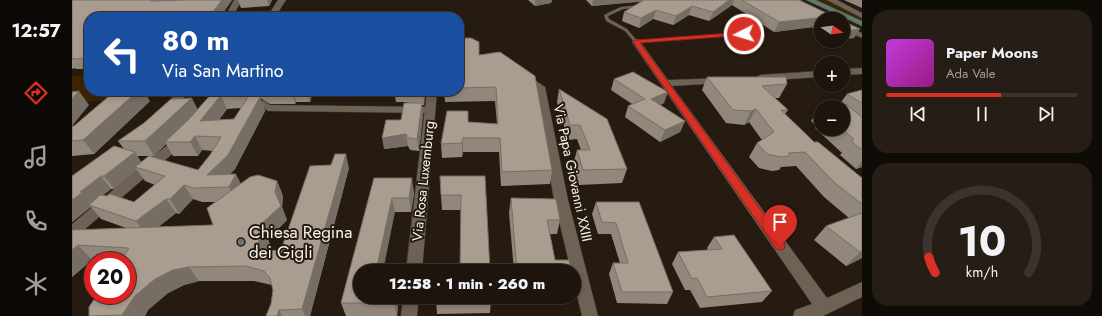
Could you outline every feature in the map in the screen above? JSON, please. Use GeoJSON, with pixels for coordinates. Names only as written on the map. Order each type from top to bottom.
{"type":"FeatureCollection","features":[{"type":"Feature","properties":{"kind":"main road"},"geometry":{"type":"LineString","coordinates":[[799,0],[824,12]]}},
{"type":"Feature","properties":{"kind":"main road"},"geometry":{"type":"LineString","coordinates":[[810,0],[829,12]]}},
{"type":"Feature","properties":{"kind":"main road"},"geometry":{"type":"LineString","coordinates":[[850,22],[862,24]]}},
{"type":"Feature","properties":{"kind":"main road"},"geometry":{"type":"LineString","coordinates":[[850,24],[862,30]]}},
{"type":"Feature","properties":{"kind":"street"},"geometry":{"type":"LineString","coordinates":[[232,12],[238,0]]}},
{"type":"Feature","properties":{"kind":"street"},"geometry":{"type":"LineString","coordinates":[[275,12],[282,0]]}},
{"type":"Feature","properties":{"kind":"street"},"geometry":{"type":"LineString","coordinates":[[831,0],[862,16]]}},
{"type":"Feature","properties":{"kind":"street"},"geometry":{"type":"LineString","coordinates":[[850,27],[862,36]]}},
{"type":"Feature","properties":{"kind":"street"},"geometry":{"type":"LineString","coordinates":[[636,42],[824,308]]}},
{"type":"Feature","properties":{"kind":"street","name":"Via Papa Giovanni XXIII"},"geometry":{"type":"LineString","coordinates":[[515,70],[540,87],[561,200],[590,316]]}},
{"type":"Feature","properties":{"kind":"street"},"geometry":{"type":"LineString","coordinates":[[850,72],[862,71]]}},
{"type":"Feature","properties":{"kind":"street"},"geometry":{"type":"LineString","coordinates":[[751,78],[814,74]]}},
{"type":"Feature","properties":{"kind":"street"},"geometry":{"type":"LineString","coordinates":[[665,83],[735,79]]}},
{"type":"Feature","properties":{"kind":"street"},"geometry":{"type":"LineString","coordinates":[[160,117],[180,96]]}},
{"type":"Feature","properties":{"kind":"street","name":"Via Rosa Luxemburg"},"geometry":{"type":"LineString","coordinates":[[415,264],[431,96]]}},
{"type":"Feature","properties":{"kind":"street"},"geometry":{"type":"LineString","coordinates":[[239,101],[261,103],[268,108],[430,110]]}},
{"type":"Feature","properties":{"kind":"street"},"geometry":{"type":"LineString","coordinates":[[72,232],[143,174],[192,129]]}},
{"type":"Feature","properties":{"kind":"street"},"geometry":{"type":"LineString","coordinates":[[801,316],[824,308],[862,289]]}},
{"type":"Feature","properties":{"kind":"street"},"geometry":{"type":"LineString","coordinates":[[409,316],[410,304]]}},
{"type":"Feature","properties":{"kind":"lane"},"geometry":{"type":"LineString","coordinates":[[646,6],[622,8],[606,15],[607,20],[626,30],[636,42],[744,34],[731,23]]}},
{"type":"Feature","properties":{"kind":"shaded area"},"geometry":{"type":"Polygon","coordinates":[[[817,0],[827,0],[862,18],[862,21],[850,15],[850,12],[843,12],[817,0]]]}},
{"type":"Feature","properties":{"kind":"shaded area"},"geometry":{"type":"Polygon","coordinates":[[[84,75],[84,96],[150,96],[72,103],[72,76],[84,75]]]}},
{"type":"Feature","properties":{"kind":"building"},"geometry":{"type":"Polygon","coordinates":[[[72,0],[222,0],[213,12],[84,12],[84,58],[72,59],[72,0]]]}},
{"type":"Feature","properties":{"kind":"building"},"geometry":{"type":"Polygon","coordinates":[[[644,0],[729,0],[713,12],[692,6],[676,16],[656,10],[641,18],[624,12],[644,0]]]}},
{"type":"Feature","properties":{"kind":"building"},"geometry":{"type":"Polygon","coordinates":[[[742,0],[799,0],[824,12],[814,12],[814,18],[779,22],[742,0]]]}},
{"type":"Feature","properties":{"kind":"building"},"geometry":{"type":"Polygon","coordinates":[[[850,24],[860,29],[850,30],[850,24]]]}},
{"type":"Feature","properties":{"kind":"building"},"geometry":{"type":"Polygon","coordinates":[[[464,38],[471,38],[479,42],[479,55],[500,52],[535,76],[552,170],[502,172],[500,138],[463,138],[462,143],[441,144],[447,111],[468,111],[468,122],[498,124],[496,87],[464,88],[464,38]]]}},
{"type":"Feature","properties":{"kind":"building"},"geometry":{"type":"Polygon","coordinates":[[[633,72],[668,92],[651,99],[685,121],[665,130],[628,106],[645,99],[614,79],[633,72]]]}},
{"type":"Feature","properties":{"kind":"building"},"geometry":{"type":"Polygon","coordinates":[[[707,77],[786,77],[787,84],[762,86],[788,110],[781,110],[814,142],[818,142],[862,178],[862,204],[835,183],[805,152],[789,153],[789,156],[781,157],[767,154],[757,143],[774,132],[756,109],[751,111],[733,110],[707,77]]]}},
{"type":"Feature","properties":{"kind":"building"},"geometry":{"type":"Polygon","coordinates":[[[559,89],[607,119],[627,169],[583,170],[577,150],[590,150],[580,125],[570,125],[559,89]]]}},
{"type":"Feature","properties":{"kind":"building"},"geometry":{"type":"Polygon","coordinates":[[[862,90],[862,103],[847,94],[862,90]]]}},
{"type":"Feature","properties":{"kind":"building"},"geometry":{"type":"Polygon","coordinates":[[[79,91],[72,99],[72,92],[79,91]]]}},
{"type":"Feature","properties":{"kind":"building"},"geometry":{"type":"Polygon","coordinates":[[[109,96],[132,96],[83,140],[72,141],[72,126],[74,126],[109,96]]]}},
{"type":"Feature","properties":{"kind":"building"},"geometry":{"type":"Polygon","coordinates":[[[210,96],[220,96],[200,121],[234,119],[249,96],[260,97],[228,155],[207,175],[236,174],[229,187],[194,188],[184,185],[170,199],[166,199],[136,221],[89,205],[100,195],[107,196],[110,194],[134,202],[165,176],[135,167],[149,156],[198,170],[210,155],[221,137],[195,136],[190,142],[165,142],[189,119],[210,96]]]}},
{"type":"Feature","properties":{"kind":"building"},"geometry":{"type":"Polygon","coordinates":[[[192,98],[145,141],[118,141],[144,123],[171,99],[192,98]]]}},
{"type":"Feature","properties":{"kind":"building"},"geometry":{"type":"Polygon","coordinates":[[[404,103],[422,103],[417,139],[409,138],[406,134],[382,138],[386,120],[401,120],[404,103]]]}},
{"type":"Feature","properties":{"kind":"building"},"geometry":{"type":"Polygon","coordinates":[[[850,107],[862,117],[862,150],[851,141],[854,139],[850,136],[850,107]]]}},
{"type":"Feature","properties":{"kind":"building"},"geometry":{"type":"Polygon","coordinates":[[[114,146],[135,152],[80,192],[83,192],[72,200],[72,176],[114,146]]]}},
{"type":"Feature","properties":{"kind":"building","name":"Chiesa Regina dei Gigli"},"geometry":{"type":"Polygon","coordinates":[[[335,154],[346,154],[302,309],[279,310],[277,316],[266,316],[271,304],[273,290],[270,278],[264,271],[246,266],[189,267],[173,270],[155,279],[136,295],[136,252],[127,252],[129,248],[78,245],[72,250],[72,230],[213,225],[207,208],[250,177],[258,175],[277,181],[275,192],[281,206],[260,225],[264,234],[251,252],[281,250],[310,166],[331,165],[335,154]]]}},
{"type":"Feature","properties":{"kind":"building"},"geometry":{"type":"Polygon","coordinates":[[[440,176],[485,176],[490,264],[460,264],[461,195],[441,195],[440,176]]]}},
{"type":"Feature","properties":{"kind":"building"},"geometry":{"type":"Polygon","coordinates":[[[374,178],[412,178],[409,198],[392,198],[378,264],[353,264],[353,303],[341,303],[374,178]]]}},
{"type":"Feature","properties":{"kind":"building"},"geometry":{"type":"Polygon","coordinates":[[[511,198],[556,199],[560,220],[547,220],[555,260],[569,260],[570,264],[516,264],[511,198]]]}},
{"type":"Feature","properties":{"kind":"building"},"geometry":{"type":"Polygon","coordinates":[[[596,202],[639,202],[673,292],[622,292],[613,263],[628,263],[616,223],[602,222],[596,202]]]}},
{"type":"Feature","properties":{"kind":"building"},"geometry":{"type":"Polygon","coordinates":[[[862,213],[862,251],[860,252],[826,226],[862,213]]]}},
{"type":"Feature","properties":{"kind":"building"},"geometry":{"type":"Polygon","coordinates":[[[734,235],[772,291],[707,297],[697,278],[692,279],[678,252],[722,249],[714,237],[734,235]]]}},
{"type":"Feature","properties":{"kind":"building","name":"Chiesa Regina dei Gigli"},"geometry":{"type":"Polygon","coordinates":[[[91,304],[130,304],[122,315],[89,316],[89,307],[91,304]]]}},
{"type":"Feature","properties":{"kind":"place","name":"Chiesa Regina dei Gigli"},"geometry":{"type":"Point","coordinates":[241,242]}},
{"type":"Feature","properties":{"kind":"route"},"geometry":{"type":"LineString","coordinates":[[744,34],[636,42],[780,246]]}}]}
